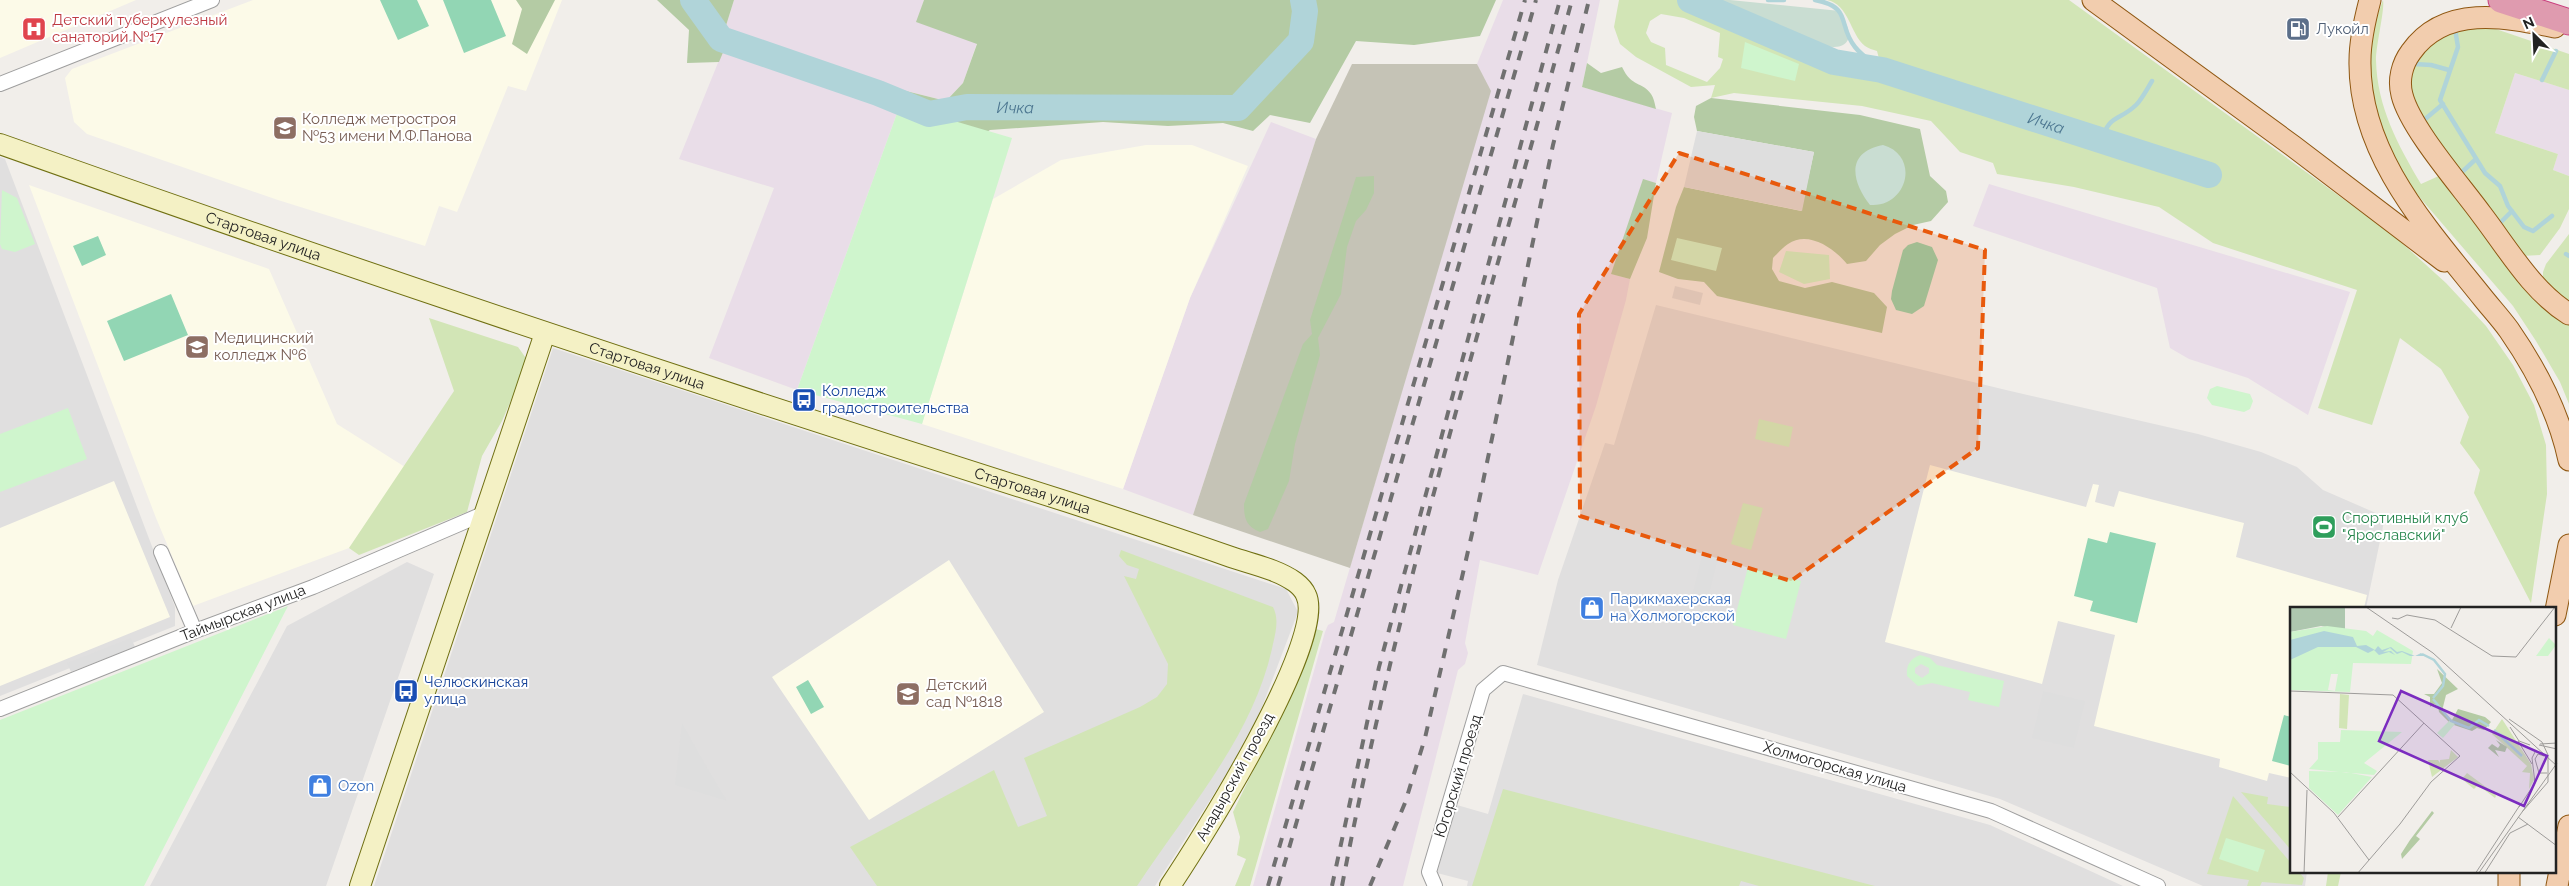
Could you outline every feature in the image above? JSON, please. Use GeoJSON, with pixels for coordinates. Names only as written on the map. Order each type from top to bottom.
{"type":"FeatureCollection","features":[{"type":"Feature","properties":{"kind":"highway"},"geometry":{"type":"LineString","coordinates":[[2501,0],[2569,22]]}},
{"type":"Feature","properties":{"kind":"main road"},"geometry":{"type":"LineString","coordinates":[[2093,0],[2437,254],[2482,297]]}},
{"type":"Feature","properties":{"kind":"main road"},"geometry":{"type":"LineString","coordinates":[[2370,0],[2364,24],[2360,59],[2362,95],[2372,132],[2384,160],[2408,200],[2508,329],[2534,370],[2555,414],[2569,460]]}},
{"type":"Feature","properties":{"kind":"main road"},"geometry":{"type":"LineString","coordinates":[[2569,30],[2524,21],[2474,16],[2450,22],[2433,30],[2416,45],[2405,60],[2401,79],[2402,96],[2433,150],[2551,303],[2569,314]]}},
{"type":"Feature","properties":{"kind":"main road"},"geometry":{"type":"LineString","coordinates":[[2556,610],[2569,545]]}},
{"type":"Feature","properties":{"kind":"main road"},"geometry":{"type":"LineString","coordinates":[[2557,886],[2569,826]]}},
{"type":"Feature","properties":{"kind":"street"},"geometry":{"type":"LineString","coordinates":[[0,84],[212,0]]}},
{"type":"Feature","properties":{"kind":"street","name":"Стартовая улица"},"geometry":{"type":"LineString","coordinates":[[0,144],[545,333],[1124,520],[1271,570],[1295,582]]}},
{"type":"Feature","properties":{"kind":"street"},"geometry":{"type":"LineString","coordinates":[[360,886],[545,333]]}},
{"type":"Feature","properties":{"kind":"street","name":"Таймырская улица"},"geometry":{"type":"LineString","coordinates":[[0,709],[195,631],[313,587],[485,513]]}},
{"type":"Feature","properties":{"kind":"street"},"geometry":{"type":"LineString","coordinates":[[161,552],[195,631]]}},
{"type":"Feature","properties":{"kind":"street","name":"Анадырский проезд"},"geometry":{"type":"LineString","coordinates":[[1170,886],[1264,733],[1301,646],[1309,616],[1307,595],[1295,582]]}},
{"type":"Feature","properties":{"kind":"street","name":"Югорский проезд"},"geometry":{"type":"LineString","coordinates":[[1435,886],[1429,872],[1483,690],[1503,673]]}},
{"type":"Feature","properties":{"kind":"street","name":"Холмогорская улица"},"geometry":{"type":"LineString","coordinates":[[1503,673],[1991,811],[2158,886]]}},
{"type":"Feature","properties":{"kind":"highlighted area"},"geometry":{"type":"Polygon","coordinates":[[[1679,153],[1985,250],[1978,448],[1791,581],[1580,516],[1579,314],[1679,153]]]}},
{"type":"Feature","properties":{"kind":"shaded area","name":"Детский туберкулезный санаторий №17"},"geometry":{"type":"Polygon","coordinates":[[[0,0],[136,0],[0,58],[0,0]]]}},
{"type":"Feature","properties":{"kind":"shaded area","name":"Колледж метростроя №53 имени М.Ф.Панова"},"geometry":{"type":"Polygon","coordinates":[[[253,0],[562,0],[526,91],[508,86],[457,212],[439,206],[425,246],[278,200],[87,134],[74,122],[65,78],[72,69],[253,0]]]}},
{"type":"Feature","properties":{"kind":"shaded area"},"geometry":{"type":"Polygon","coordinates":[[[734,0],[924,0],[917,22],[977,43],[963,83],[946,101],[858,79],[724,32],[734,0]]]}},
{"type":"Feature","properties":{"kind":"shaded area"},"geometry":{"type":"Polygon","coordinates":[[[1503,0],[1600,0],[1582,87],[1672,113],[1656,183],[1643,180],[1612,274],[1630,279],[1626,300],[1596,406],[1538,575],[1480,560],[1465,643],[1468,653],[1465,664],[1458,670],[1403,886],[1253,886],[1325,632],[1328,625],[1334,622],[1490,91],[1477,64],[1503,0]]]}},
{"type":"Feature","properties":{"kind":"shaded area"},"geometry":{"type":"Polygon","coordinates":[[[726,43],[900,105],[797,390],[709,358],[774,188],[679,159],[726,43]]]}},
{"type":"Feature","properties":{"kind":"shaded area"},"geometry":{"type":"Polygon","coordinates":[[[1352,64],[1477,64],[1491,91],[1350,568],[1193,515],[1316,139],[1352,64]]]}},
{"type":"Feature","properties":{"kind":"shaded area"},"geometry":{"type":"Polygon","coordinates":[[[2515,73],[2569,90],[2569,176],[2553,170],[2558,154],[2495,133],[2515,73]]]}},
{"type":"Feature","properties":{"kind":"shaded area"},"geometry":{"type":"Polygon","coordinates":[[[1271,122],[1316,139],[1193,515],[1123,489],[1190,298],[1271,122]]]}},
{"type":"Feature","properties":{"kind":"shaded area"},"geometry":{"type":"Polygon","coordinates":[[[1697,131],[1814,152],[1802,211],[1684,187],[1697,131]]]}},
{"type":"Feature","properties":{"kind":"shaded area"},"geometry":{"type":"Polygon","coordinates":[[[1146,145],[1192,145],[1248,166],[1190,298],[1123,489],[922,424],[993,199],[1061,160],[1146,145]]]}},
{"type":"Feature","properties":{"kind":"shaded area"},"geometry":{"type":"Polygon","coordinates":[[[0,157],[5,159],[175,607],[175,626],[0,696],[0,157]]]}},
{"type":"Feature","properties":{"kind":"shaded area"},"geometry":{"type":"Polygon","coordinates":[[[1989,184],[2350,292],[2308,415],[2248,378],[2189,359],[2170,348],[2157,288],[1973,226],[1989,184]]]}},
{"type":"Feature","properties":{"kind":"shaded area","name":"Медицинский колледж №6"},"geometry":{"type":"Polygon","coordinates":[[[29,185],[269,269],[337,424],[405,467],[349,548],[193,606],[156,518],[29,185]]]}},
{"type":"Feature","properties":{"kind":"shaded area"},"geometry":{"type":"Polygon","coordinates":[[[1675,286],[1703,293],[1700,305],[1672,298],[1675,286]]]}},
{"type":"Feature","properties":{"kind":"shaded area"},"geometry":{"type":"Polygon","coordinates":[[[1656,305],[2006,390],[2198,434],[2261,452],[2297,467],[2323,490],[2385,517],[2366,607],[2290,607],[2290,874],[2307,874],[2305,886],[2203,886],[2000,799],[1537,665],[1558,580],[1605,443],[1614,445],[1656,305]]]}},
{"type":"Feature","properties":{"kind":"shaded area"},"geometry":{"type":"Polygon","coordinates":[[[553,348],[1286,589],[1298,612],[1251,736],[1155,886],[374,886],[553,348]]]}},
{"type":"Feature","properties":{"kind":"shaded area"},"geometry":{"type":"Polygon","coordinates":[[[1930,465],[2086,507],[2093,484],[2099,485],[2095,502],[2114,507],[2119,491],[2244,523],[2236,557],[2367,595],[2364,607],[2290,607],[2290,778],[2269,773],[2267,781],[2219,767],[2220,759],[2094,726],[2115,635],[2058,621],[2042,684],[1885,642],[1930,465]]]}},
{"type":"Feature","properties":{"kind":"shaded area"},"geometry":{"type":"Polygon","coordinates":[[[114,481],[170,617],[0,686],[0,528],[114,481]]]}},
{"type":"Feature","properties":{"kind":"shaded area"},"geometry":{"type":"Polygon","coordinates":[[[1703,551],[1719,555],[1707,603],[1691,599],[1703,551]]]}},
{"type":"Feature","properties":{"kind":"shaded area","name":"Детский сад №1818"},"geometry":{"type":"Polygon","coordinates":[[[949,560],[1044,712],[869,820],[772,677],[949,560]]]}},
{"type":"Feature","properties":{"kind":"shaded area"},"geometry":{"type":"Polygon","coordinates":[[[407,562],[434,574],[326,886],[150,886],[287,626],[407,562]]]}},
{"type":"Feature","properties":{"kind":"shaded area"},"geometry":{"type":"Polygon","coordinates":[[[131,638],[135,647],[71,672],[67,663],[131,638]]]}},
{"type":"Feature","properties":{"kind":"shaded area"},"geometry":{"type":"Polygon","coordinates":[[[2043,691],[2085,701],[2074,748],[2032,738],[2043,691]]]}},
{"type":"Feature","properties":{"kind":"shaded area"},"geometry":{"type":"Polygon","coordinates":[[[1523,694],[1990,825],[2123,886],[1467,886],[1468,881],[1437,873],[1457,805],[1488,814],[1523,694]]]}},
{"type":"Feature","properties":{"kind":"shaded area"},"geometry":{"type":"Polygon","coordinates":[[[682,723],[705,764],[727,801],[675,785],[682,723]]]}},
{"type":"Feature","properties":{"kind":"green space"},"geometry":{"type":"Polygon","coordinates":[[[380,0],[417,0],[429,26],[398,40],[380,0]]]}},
{"type":"Feature","properties":{"kind":"green space"},"geometry":{"type":"Polygon","coordinates":[[[443,0],[491,0],[506,36],[464,53],[443,0]]]}},
{"type":"Feature","properties":{"kind":"green space"},"geometry":{"type":"Polygon","coordinates":[[[516,0],[555,0],[527,54],[512,44],[522,9],[516,0]]]}},
{"type":"Feature","properties":{"kind":"green space"},"geometry":{"type":"Polygon","coordinates":[[[657,0],[734,0],[724,32],[858,79],[946,101],[963,83],[977,44],[916,22],[924,0],[1496,0],[1480,36],[1414,45],[1356,41],[1310,123],[1270,115],[1253,131],[1223,123],[1168,126],[1103,122],[990,130],[943,159],[910,144],[899,105],[727,43],[719,62],[687,63],[689,30],[657,0]]]}},
{"type":"Feature","properties":{"kind":"green space"},"geometry":{"type":"Polygon","coordinates":[[[1619,0],[1680,0],[1730,22],[1732,29],[1831,74],[1868,80],[1882,70],[1877,51],[1865,46],[1860,41],[1845,13],[1840,7],[1827,0],[2069,0],[2393,235],[2446,283],[2486,326],[2513,365],[2534,405],[2546,445],[2547,494],[2531,603],[2474,493],[2480,470],[2460,443],[2469,417],[2441,369],[2400,338],[2372,425],[2318,408],[2357,290],[2213,243],[2159,207],[2074,187],[1997,174],[1993,163],[1960,152],[1931,121],[1862,106],[1734,93],[1711,98],[1715,85],[1691,87],[1636,57],[1620,44],[1614,27],[1619,0]],[[1661,14],[1650,21],[1646,33],[1651,42],[1665,48],[1666,65],[1707,82],[1720,68],[1723,59],[1718,57],[1720,33],[1684,18],[1661,14]]]}},
{"type":"Feature","properties":{"kind":"green space"},"geometry":{"type":"Polygon","coordinates":[[[1702,0],[1730,0],[1840,11],[1848,28],[1849,38],[1843,45],[1832,47],[1796,39],[1702,0]]]}},
{"type":"Feature","properties":{"kind":"green space"},"geometry":{"type":"Polygon","coordinates":[[[2383,0],[2376,60],[2380,94],[2390,125],[2404,155],[2421,184],[2441,175],[2569,324],[2569,404],[2560,382],[2513,306],[2416,193],[2393,155],[2371,99],[2370,35],[2383,0]]]}},
{"type":"Feature","properties":{"kind":"green space"},"geometry":{"type":"Polygon","coordinates":[[[2490,27],[2569,54],[2569,90],[2515,73],[2495,133],[2558,154],[2553,170],[2569,176],[2569,209],[2560,228],[2540,255],[2522,256],[2437,145],[2409,95],[2412,65],[2421,49],[2454,28],[2490,27]]]}},
{"type":"Feature","properties":{"kind":"green space"},"geometry":{"type":"Polygon","coordinates":[[[1745,42],[1799,64],[1795,81],[1741,68],[1745,42]]]}},
{"type":"Feature","properties":{"kind":"green space"},"geometry":{"type":"Polygon","coordinates":[[[1587,63],[1601,73],[1622,67],[1629,78],[1648,90],[1654,99],[1656,109],[1582,87],[1587,63]]]}},
{"type":"Feature","properties":{"kind":"green space"},"geometry":{"type":"Polygon","coordinates":[[[1711,98],[1860,115],[1920,129],[1930,176],[1946,191],[1948,202],[1931,221],[1913,225],[1895,234],[1880,245],[1866,261],[1847,264],[1828,247],[1812,240],[1804,239],[1788,244],[1773,258],[1772,269],[1779,281],[1805,288],[1832,282],[1874,293],[1887,307],[1882,333],[1717,296],[1704,282],[1678,279],[1659,272],[1676,207],[1684,187],[1801,211],[1814,152],[1697,131],[1694,117],[1696,106],[1711,98]]]}},
{"type":"Feature","properties":{"kind":"green space"},"geometry":{"type":"Polygon","coordinates":[[[900,105],[1012,138],[922,424],[797,390],[900,105]]]}},
{"type":"Feature","properties":{"kind":"green space"},"geometry":{"type":"Polygon","coordinates":[[[1883,145],[1895,151],[1902,159],[1905,180],[1893,198],[1883,204],[1870,205],[1859,186],[1855,169],[1863,154],[1883,145]]]}},
{"type":"Feature","properties":{"kind":"green space"},"geometry":{"type":"Polygon","coordinates":[[[1374,176],[1374,193],[1366,210],[1356,221],[1347,247],[1341,294],[1318,338],[1320,355],[1295,444],[1289,481],[1268,529],[1260,532],[1247,521],[1244,504],[1303,344],[1312,334],[1310,320],[1356,177],[1374,176]]]}},
{"type":"Feature","properties":{"kind":"green space"},"geometry":{"type":"Polygon","coordinates":[[[1643,179],[1656,183],[1647,238],[1630,279],[1611,274],[1643,179]]]}},
{"type":"Feature","properties":{"kind":"green space"},"geometry":{"type":"Polygon","coordinates":[[[2,190],[17,198],[35,244],[15,252],[2,249],[0,244],[2,190]]]}},
{"type":"Feature","properties":{"kind":"green space"},"geometry":{"type":"Polygon","coordinates":[[[2569,234],[2569,306],[2543,283],[2543,272],[2546,264],[2569,234]]]}},
{"type":"Feature","properties":{"kind":"green space"},"geometry":{"type":"Polygon","coordinates":[[[98,236],[106,255],[82,266],[73,246],[98,236]]]}},
{"type":"Feature","properties":{"kind":"green space"},"geometry":{"type":"Polygon","coordinates":[[[1677,238],[1722,248],[1716,271],[1671,260],[1677,238]]]}},
{"type":"Feature","properties":{"kind":"green space"},"geometry":{"type":"Polygon","coordinates":[[[1917,242],[1932,247],[1938,260],[1924,306],[1912,314],[1896,310],[1891,299],[1903,250],[1908,245],[1917,242]]]}},
{"type":"Feature","properties":{"kind":"green space"},"geometry":{"type":"Polygon","coordinates":[[[1786,251],[1829,255],[1830,279],[1804,284],[1779,272],[1786,251]]]}},
{"type":"Feature","properties":{"kind":"green space"},"geometry":{"type":"Polygon","coordinates":[[[171,294],[188,335],[124,361],[107,321],[171,294]]]}},
{"type":"Feature","properties":{"kind":"green space"},"geometry":{"type":"Polygon","coordinates":[[[429,318],[518,347],[528,361],[502,421],[482,456],[467,512],[359,555],[349,548],[454,391],[429,318]]]}},
{"type":"Feature","properties":{"kind":"green space"},"geometry":{"type":"Polygon","coordinates":[[[2217,386],[2250,394],[2253,401],[2250,409],[2244,412],[2212,405],[2207,398],[2210,389],[2217,386]]]}},
{"type":"Feature","properties":{"kind":"green space"},"geometry":{"type":"Polygon","coordinates":[[[68,408],[87,459],[0,492],[0,434],[68,408]]]}},
{"type":"Feature","properties":{"kind":"green space"},"geometry":{"type":"Polygon","coordinates":[[[1759,419],[1793,427],[1789,447],[1755,439],[1759,419]]]}},
{"type":"Feature","properties":{"kind":"green space"},"geometry":{"type":"Polygon","coordinates":[[[1743,503],[1763,508],[1751,550],[1731,544],[1743,503]]]}},
{"type":"Feature","properties":{"kind":"green space"},"geometry":{"type":"Polygon","coordinates":[[[2110,532],[2156,543],[2137,623],[2090,611],[2093,601],[2074,596],[2088,538],[2107,543],[2110,532]]]}},
{"type":"Feature","properties":{"kind":"green space"},"geometry":{"type":"Polygon","coordinates":[[[1121,550],[1273,607],[1276,621],[1276,630],[1264,678],[1251,710],[1235,741],[1217,771],[1137,886],[877,886],[850,847],[994,770],[1018,827],[1047,816],[1024,758],[1140,707],[1157,697],[1167,684],[1168,664],[1124,576],[1136,579],[1139,569],[1127,565],[1119,556],[1121,550]]]}},
{"type":"Feature","properties":{"kind":"green space"},"geometry":{"type":"Polygon","coordinates":[[[1748,567],[1801,581],[1786,639],[1733,625],[1748,567]]]}},
{"type":"Feature","properties":{"kind":"green space"},"geometry":{"type":"Polygon","coordinates":[[[288,606],[144,886],[0,886],[0,720],[288,606]]]}},
{"type":"Feature","properties":{"kind":"green space"},"geometry":{"type":"Polygon","coordinates":[[[1316,629],[1323,631],[1250,886],[1235,886],[1246,859],[1237,855],[1240,837],[1233,812],[1284,707],[1316,629]]]}},
{"type":"Feature","properties":{"kind":"green space"},"geometry":{"type":"Polygon","coordinates":[[[1920,655],[1930,658],[1937,665],[2004,681],[1999,707],[1968,700],[1970,692],[1932,683],[1918,686],[1907,676],[1908,666],[1920,655]],[[1921,664],[1915,668],[1915,673],[1922,678],[1929,673],[1929,668],[1921,664]]]}},
{"type":"Feature","properties":{"kind":"green space"},"geometry":{"type":"Polygon","coordinates":[[[808,680],[824,707],[811,714],[796,687],[808,680]]]}},
{"type":"Feature","properties":{"kind":"green space"},"geometry":{"type":"Polygon","coordinates":[[[2284,715],[2290,717],[2290,766],[2272,761],[2284,715]]]}},
{"type":"Feature","properties":{"kind":"green space"},"geometry":{"type":"Polygon","coordinates":[[[1503,789],[1875,886],[1759,886],[1741,881],[1739,886],[1472,886],[1503,789]]]}},
{"type":"Feature","properties":{"kind":"green space"},"geometry":{"type":"Polygon","coordinates":[[[2241,792],[2268,797],[2267,804],[2290,807],[2290,849],[2241,792]]]}},
{"type":"Feature","properties":{"kind":"green space"},"geometry":{"type":"Polygon","coordinates":[[[2233,796],[2290,862],[2290,874],[2301,874],[2304,878],[2302,885],[2262,882],[2260,886],[2247,886],[2249,880],[2207,874],[2233,796]]]}},
{"type":"Feature","properties":{"kind":"green space"},"geometry":{"type":"Polygon","coordinates":[[[2226,838],[2265,850],[2258,872],[2219,859],[2226,838]]]}},
{"type":"Feature","properties":{"kind":"green space"},"geometry":{"type":"Polygon","coordinates":[[[2328,874],[2341,874],[2338,886],[2326,886],[2328,874]]]}},
{"type":"Feature","properties":{"kind":"waterway","name":"Ичка"},"geometry":{"type":"LineString","coordinates":[[693,0],[721,39],[878,93],[929,114],[967,107],[1238,108],[1301,41],[1305,11],[1303,0]]}},
{"type":"Feature","properties":{"kind":"waterway","name":"Ичка"},"geometry":{"type":"LineString","coordinates":[[1690,0],[1834,62],[1882,70],[2209,175]]}},
{"type":"Feature","properties":{"kind":"waterway","name":"Ичка"},"geometry":{"type":"LineString","coordinates":[[1768,0],[1784,0]]}},
{"type":"Feature","properties":{"kind":"waterway","name":"Ичка"},"geometry":{"type":"LineString","coordinates":[[1815,0],[1827,3],[1840,12],[1846,31],[1855,47],[1882,70]]}},
{"type":"Feature","properties":{"kind":"waterway"},"geometry":{"type":"LineString","coordinates":[[2455,29],[2458,47],[2440,100],[2485,173],[2500,186],[2508,206],[2524,227],[2533,231],[2552,216]]}},
{"type":"Feature","properties":{"kind":"waterway"},"geometry":{"type":"LineString","coordinates":[[2542,80],[2556,51]]}},
{"type":"Feature","properties":{"kind":"waterway"},"geometry":{"type":"LineString","coordinates":[[2414,64],[2431,65],[2449,70]]}},
{"type":"Feature","properties":{"kind":"waterway"},"geometry":{"type":"LineString","coordinates":[[2102,141],[2111,122],[2136,105],[2152,81]]}},
{"type":"Feature","properties":{"kind":"waterway"},"geometry":{"type":"LineString","coordinates":[[2424,120],[2443,104]]}},
{"type":"Feature","properties":{"kind":"waterway"},"geometry":{"type":"LineString","coordinates":[[2462,172],[2476,159]]}},
{"type":"Feature","properties":{"kind":"waterway"},"geometry":{"type":"LineString","coordinates":[[2501,222],[2512,211]]}},
{"type":"Feature","properties":{"kind":"railway"},"geometry":{"type":"LineString","coordinates":[[1268,886],[1525,0]]}},
{"type":"Feature","properties":{"kind":"railway"},"geometry":{"type":"LineString","coordinates":[[1278,886],[1536,0]]}},
{"type":"Feature","properties":{"kind":"railway"},"geometry":{"type":"LineString","coordinates":[[1332,886],[1379,667],[1560,0]]}},
{"type":"Feature","properties":{"kind":"railway"},"geometry":{"type":"LineString","coordinates":[[1342,886],[1365,774],[1418,551],[1572,0]]}},
{"type":"Feature","properties":{"kind":"railway"},"geometry":{"type":"LineString","coordinates":[[1370,886],[1405,803],[1425,738],[1474,525],[1553,145],[1589,0]]}},
{"type":"Feature","properties":{"kind":"place","name":"Детский туберкулезный санаторий №17"},"geometry":{"type":"Point","coordinates":[34,29]}},
{"type":"Feature","properties":{"kind":"place","name":"Лукойл"},"geometry":{"type":"Point","coordinates":[2298,29]}},
{"type":"Feature","properties":{"kind":"place","name":"Колледж метростроя №53 имени М.Ф.Панова"},"geometry":{"type":"Point","coordinates":[285,128]}},
{"type":"Feature","properties":{"kind":"place","name":"Медицинский колледж №6"},"geometry":{"type":"Point","coordinates":[197,347]}},
{"type":"Feature","properties":{"kind":"place","name":"Колледж градостроительства"},"geometry":{"type":"Point","coordinates":[804,400]}},
{"type":"Feature","properties":{"kind":"place","name":"Спортивный клуб \"Ярославский\""},"geometry":{"type":"Point","coordinates":[2324,527]}},
{"type":"Feature","properties":{"kind":"place","name":"Парикмахерская на Холмогорской"},"geometry":{"type":"Point","coordinates":[1592,608]}},
{"type":"Feature","properties":{"kind":"place","name":"Челюскинская улица"},"geometry":{"type":"Point","coordinates":[406,691]}},
{"type":"Feature","properties":{"kind":"place","name":"Детский сад №1818"},"geometry":{"type":"Point","coordinates":[908,694]}},
{"type":"Feature","properties":{"kind":"place","name":"Ozon"},"geometry":{"type":"Point","coordinates":[320,786]}}]}
